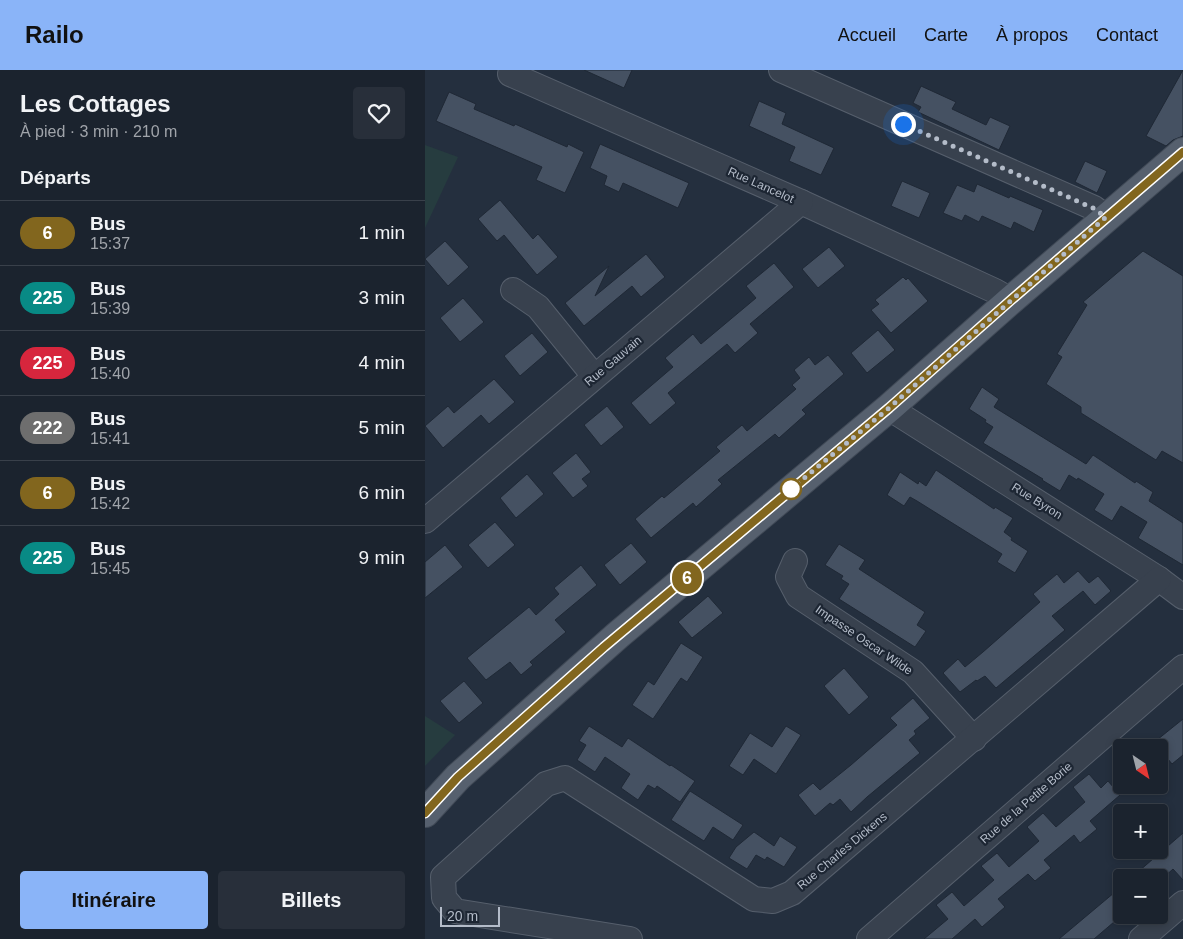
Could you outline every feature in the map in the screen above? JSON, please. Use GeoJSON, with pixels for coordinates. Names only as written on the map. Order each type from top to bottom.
{"type":"FeatureCollection","features":[{"type":"Feature","properties":{"kind":"main road"},"geometry":{"type":"LineString","coordinates":[[425,813],[472,764],[611,641],[889,408],[1106,217],[1183,152]]}},
{"type":"Feature","properties":{"kind":"street"},"geometry":{"type":"LineString","coordinates":[[781,70],[1093,208],[1106,217]]}},
{"type":"Feature","properties":{"kind":"street","name":"Rue Lancelot"},"geometry":{"type":"LineString","coordinates":[[510,74],[801,202],[1011,300]]}},
{"type":"Feature","properties":{"kind":"street","name":"Rue Gauvain"},"geometry":{"type":"LineString","coordinates":[[425,521],[801,202]]}},
{"type":"Feature","properties":{"kind":"street"},"geometry":{"type":"LineString","coordinates":[[513,290],[538,307],[595,376]]}},
{"type":"Feature","properties":{"kind":"street","name":"Rue Byron"},"geometry":{"type":"LineString","coordinates":[[889,408],[1159,578],[1183,597]]}},
{"type":"Feature","properties":{"kind":"street","name":"Impasse Oscar Wilde"},"geometry":{"type":"LineString","coordinates":[[795,561],[788,576],[798,596],[913,672],[973,739]]}},
{"type":"Feature","properties":{"kind":"street","name":"Rue Charles Dickens"},"geometry":{"type":"LineString","coordinates":[[630,939],[455,911],[444,898],[443,877],[546,784],[565,778],[754,899],[773,901],[791,893],[1159,578]]}},
{"type":"Feature","properties":{"kind":"street","name":"Rue de la Petite Borie"},"geometry":{"type":"LineString","coordinates":[[869,939],[1183,667]]}},
{"type":"Feature","properties":{"kind":"street"},"geometry":{"type":"LineString","coordinates":[[1141,939],[1183,903]]}},
{"type":"Feature","properties":{"kind":"green space"},"geometry":{"type":"Polygon","coordinates":[[[425,145],[458,157],[425,228],[425,145]]]}},
{"type":"Feature","properties":{"kind":"green space"},"geometry":{"type":"Polygon","coordinates":[[[425,716],[455,735],[425,766],[425,716]]]}},
{"type":"Feature","properties":{"kind":"building"},"geometry":{"type":"Polygon","coordinates":[[[584,70],[632,70],[624,88],[584,70]]]}},
{"type":"Feature","properties":{"kind":"building"},"geometry":{"type":"Polygon","coordinates":[[[1183,70],[1183,136],[1173,140],[1166,146],[1146,136],[1183,70]]]}},
{"type":"Feature","properties":{"kind":"building"},"geometry":{"type":"Polygon","coordinates":[[[921,86],[956,102],[952,109],[986,125],[990,117],[1010,126],[999,150],[918,112],[921,107],[913,103],[921,86]]]}},
{"type":"Feature","properties":{"kind":"building"},"geometry":{"type":"Polygon","coordinates":[[[449,92],[476,104],[474,109],[514,126],[515,124],[567,147],[568,144],[584,152],[565,193],[536,180],[542,167],[436,121],[449,92]]]}},
{"type":"Feature","properties":{"kind":"building"},"geometry":{"type":"Polygon","coordinates":[[[759,101],[786,113],[782,124],[834,148],[821,175],[789,161],[795,147],[749,126],[759,101]]]}},
{"type":"Feature","properties":{"kind":"building"},"geometry":{"type":"Polygon","coordinates":[[[600,144],[689,183],[678,208],[623,183],[619,192],[604,185],[607,176],[590,168],[600,144]]]}},
{"type":"Feature","properties":{"kind":"building"},"geometry":{"type":"Polygon","coordinates":[[[1085,161],[1107,171],[1097,193],[1075,182],[1085,161]]]}},
{"type":"Feature","properties":{"kind":"building"},"geometry":{"type":"Polygon","coordinates":[[[902,181],[930,193],[919,218],[891,206],[902,181]]]}},
{"type":"Feature","properties":{"kind":"building"},"geometry":{"type":"Polygon","coordinates":[[[977,184],[1043,210],[1034,232],[1014,222],[1011,229],[982,216],[979,222],[965,215],[962,221],[943,213],[957,185],[974,192],[977,184]]]}},
{"type":"Feature","properties":{"kind":"building"},"geometry":{"type":"Polygon","coordinates":[[[500,200],[533,239],[538,234],[558,257],[537,275],[504,235],[497,241],[478,219],[500,200]]]}},
{"type":"Feature","properties":{"kind":"building"},"geometry":{"type":"Polygon","coordinates":[[[445,241],[469,267],[448,286],[425,259],[445,241]]]}},
{"type":"Feature","properties":{"kind":"building"},"geometry":{"type":"Polygon","coordinates":[[[829,247],[845,266],[818,288],[802,269],[829,247]]]}},
{"type":"Feature","properties":{"kind":"building"},"geometry":{"type":"Polygon","coordinates":[[[1143,251],[1183,276],[1183,463],[1162,451],[1156,460],[1081,413],[1081,407],[1046,384],[1062,357],[1057,354],[1087,305],[1083,302],[1143,251]]]}},
{"type":"Feature","properties":{"kind":"building"},"geometry":{"type":"Polygon","coordinates":[[[646,254],[665,277],[641,297],[632,286],[584,326],[565,303],[609,266],[595,296],[646,254]]]}},
{"type":"Feature","properties":{"kind":"building"},"geometry":{"type":"Polygon","coordinates":[[[774,263],[794,287],[750,324],[758,333],[735,353],[727,344],[668,393],[676,403],[650,425],[631,403],[673,367],[665,358],[693,334],[701,344],[756,298],[746,286],[774,263]]]}},
{"type":"Feature","properties":{"kind":"building"},"geometry":{"type":"Polygon","coordinates":[[[903,277],[906,280],[908,278],[928,301],[891,333],[871,310],[879,304],[875,300],[903,277]]]}},
{"type":"Feature","properties":{"kind":"building"},"geometry":{"type":"Polygon","coordinates":[[[463,298],[484,322],[460,342],[440,318],[463,298]]]}},
{"type":"Feature","properties":{"kind":"building"},"geometry":{"type":"Polygon","coordinates":[[[878,330],[895,350],[867,373],[851,353],[878,330]]]}},
{"type":"Feature","properties":{"kind":"building"},"geometry":{"type":"Polygon","coordinates":[[[532,333],[548,352],[520,376],[504,356],[532,333]]]}},
{"type":"Feature","properties":{"kind":"building"},"geometry":{"type":"Polygon","coordinates":[[[828,355],[844,374],[802,410],[806,414],[779,438],[775,434],[718,480],[722,484],[696,507],[693,503],[651,538],[635,519],[662,496],[664,498],[720,451],[716,447],[742,425],[747,431],[796,389],[792,385],[800,378],[794,370],[809,357],[815,365],[828,355]]]}},
{"type":"Feature","properties":{"kind":"building"},"geometry":{"type":"Polygon","coordinates":[[[494,379],[515,402],[489,424],[481,415],[443,448],[425,426],[448,406],[454,413],[494,379]]]}},
{"type":"Feature","properties":{"kind":"building"},"geometry":{"type":"Polygon","coordinates":[[[982,387],[999,399],[994,407],[1086,464],[1093,455],[1135,483],[1136,481],[1153,492],[1149,501],[1183,523],[1183,565],[1138,538],[1147,522],[1121,506],[1112,521],[1094,510],[1104,494],[1078,478],[1077,480],[1069,475],[1060,491],[983,443],[993,427],[969,409],[982,387]]]}},
{"type":"Feature","properties":{"kind":"building"},"geometry":{"type":"Polygon","coordinates":[[[607,406],[624,427],[601,446],[584,425],[607,406]]]}},
{"type":"Feature","properties":{"kind":"building"},"geometry":{"type":"Polygon","coordinates":[[[576,453],[591,472],[582,479],[588,486],[573,498],[552,473],[576,453]]]}},
{"type":"Feature","properties":{"kind":"building"},"geometry":{"type":"Polygon","coordinates":[[[936,470],[994,509],[995,507],[1013,518],[1004,532],[1012,538],[1011,540],[1028,551],[1015,573],[997,562],[1002,554],[917,501],[910,497],[904,506],[887,495],[900,472],[918,484],[919,481],[926,486],[936,470]]]}},
{"type":"Feature","properties":{"kind":"building"},"geometry":{"type":"Polygon","coordinates":[[[527,474],[544,494],[516,518],[500,498],[527,474]]]}},
{"type":"Feature","properties":{"kind":"building"},"geometry":{"type":"Polygon","coordinates":[[[495,522],[515,545],[488,568],[468,545],[495,522]]]}},
{"type":"Feature","properties":{"kind":"building"},"geometry":{"type":"Polygon","coordinates":[[[631,543],[647,562],[620,585],[604,565],[631,543]]]}},
{"type":"Feature","properties":{"kind":"building"},"geometry":{"type":"Polygon","coordinates":[[[839,544],[865,560],[859,569],[925,612],[917,625],[926,631],[915,647],[839,599],[849,584],[841,579],[843,576],[825,565],[839,544]]]}},
{"type":"Feature","properties":{"kind":"building"},"geometry":{"type":"Polygon","coordinates":[[[445,545],[463,567],[425,598],[425,562],[445,545]]]}},
{"type":"Feature","properties":{"kind":"building"},"geometry":{"type":"Polygon","coordinates":[[[581,565],[597,585],[555,620],[566,632],[530,662],[533,665],[521,675],[510,662],[486,680],[467,658],[529,607],[536,615],[559,594],[554,588],[581,565]]]}},
{"type":"Feature","properties":{"kind":"building"},"geometry":{"type":"Polygon","coordinates":[[[1078,571],[1089,583],[1098,576],[1111,591],[1095,605],[1083,591],[1052,616],[1065,630],[996,688],[985,676],[960,692],[943,673],[958,659],[965,667],[983,652],[1040,602],[1033,594],[1057,574],[1064,583],[1078,571]]]}},
{"type":"Feature","properties":{"kind":"building"},"geometry":{"type":"Polygon","coordinates":[[[708,596],[723,613],[692,638],[678,622],[708,596]]]}},
{"type":"Feature","properties":{"kind":"building"},"geometry":{"type":"Polygon","coordinates":[[[681,643],[703,657],[687,682],[681,678],[653,719],[632,705],[648,681],[654,685],[681,643]]]}},
{"type":"Feature","properties":{"kind":"building"},"geometry":{"type":"Polygon","coordinates":[[[844,668],[869,697],[849,715],[824,686],[844,668]]]}},
{"type":"Feature","properties":{"kind":"building"},"geometry":{"type":"Polygon","coordinates":[[[464,681],[483,703],[459,723],[440,701],[464,681]]]}},
{"type":"Feature","properties":{"kind":"building"},"geometry":{"type":"Polygon","coordinates":[[[913,698],[930,718],[914,731],[916,734],[909,740],[920,753],[851,812],[840,799],[833,805],[830,803],[815,816],[798,795],[813,783],[820,790],[851,765],[897,725],[890,718],[913,698]]]}},
{"type":"Feature","properties":{"kind":"building"},"geometry":{"type":"Polygon","coordinates":[[[1183,719],[1183,755],[1172,764],[1168,759],[1168,739],[1158,739],[1183,719]]]}},
{"type":"Feature","properties":{"kind":"building"},"geometry":{"type":"Polygon","coordinates":[[[589,726],[622,747],[628,738],[695,781],[680,802],[657,786],[655,789],[648,785],[638,800],[621,788],[630,774],[605,757],[595,772],[577,760],[586,745],[579,741],[589,726]]]}},
{"type":"Feature","properties":{"kind":"building"},"geometry":{"type":"Polygon","coordinates":[[[786,726],[801,735],[776,774],[754,759],[743,775],[729,766],[750,733],[772,747],[786,726]]]}},
{"type":"Feature","properties":{"kind":"building"},"geometry":{"type":"Polygon","coordinates":[[[1089,774],[1101,788],[1108,781],[1113,787],[1113,794],[1120,795],[1090,821],[1097,829],[1080,843],[1074,835],[1044,860],[1051,868],[1035,881],[1028,874],[998,899],[1005,907],[982,927],[975,919],[952,939],[924,939],[948,919],[936,905],[952,892],[964,906],[994,880],[981,866],[997,853],[1009,867],[1039,841],[1027,827],[1043,813],[1056,827],[1085,802],[1073,787],[1089,774]]]}},
{"type":"Feature","properties":{"kind":"building"},"geometry":{"type":"Polygon","coordinates":[[[690,791],[743,825],[733,840],[713,827],[704,841],[671,820],[690,791]]]}},
{"type":"Feature","properties":{"kind":"building"},"geometry":{"type":"Polygon","coordinates":[[[754,832],[774,846],[780,836],[797,847],[784,867],[767,857],[765,860],[756,855],[747,869],[729,858],[736,847],[754,832]]]}},
{"type":"Feature","properties":{"kind":"building"},"geometry":{"type":"Polygon","coordinates":[[[1183,833],[1183,880],[1173,869],[1168,874],[1168,869],[1141,869],[1153,859],[1168,859],[1168,846],[1183,833]]]}},
{"type":"Feature","properties":{"kind":"building"},"geometry":{"type":"Polygon","coordinates":[[[1113,894],[1113,923],[1094,939],[1059,939],[1113,894]]]}},
{"type":"Feature","properties":{"kind":"bus line","name":"6"},"geometry":{"type":"LineString","coordinates":[[425,813],[458,777],[604,647],[889,408],[1106,217],[1183,152]]}},
{"type":"Feature","properties":{"kind":"route"},"geometry":{"type":"LineString","coordinates":[[791,489],[889,408],[1106,217],[1093,208],[903,124]]}}]}
